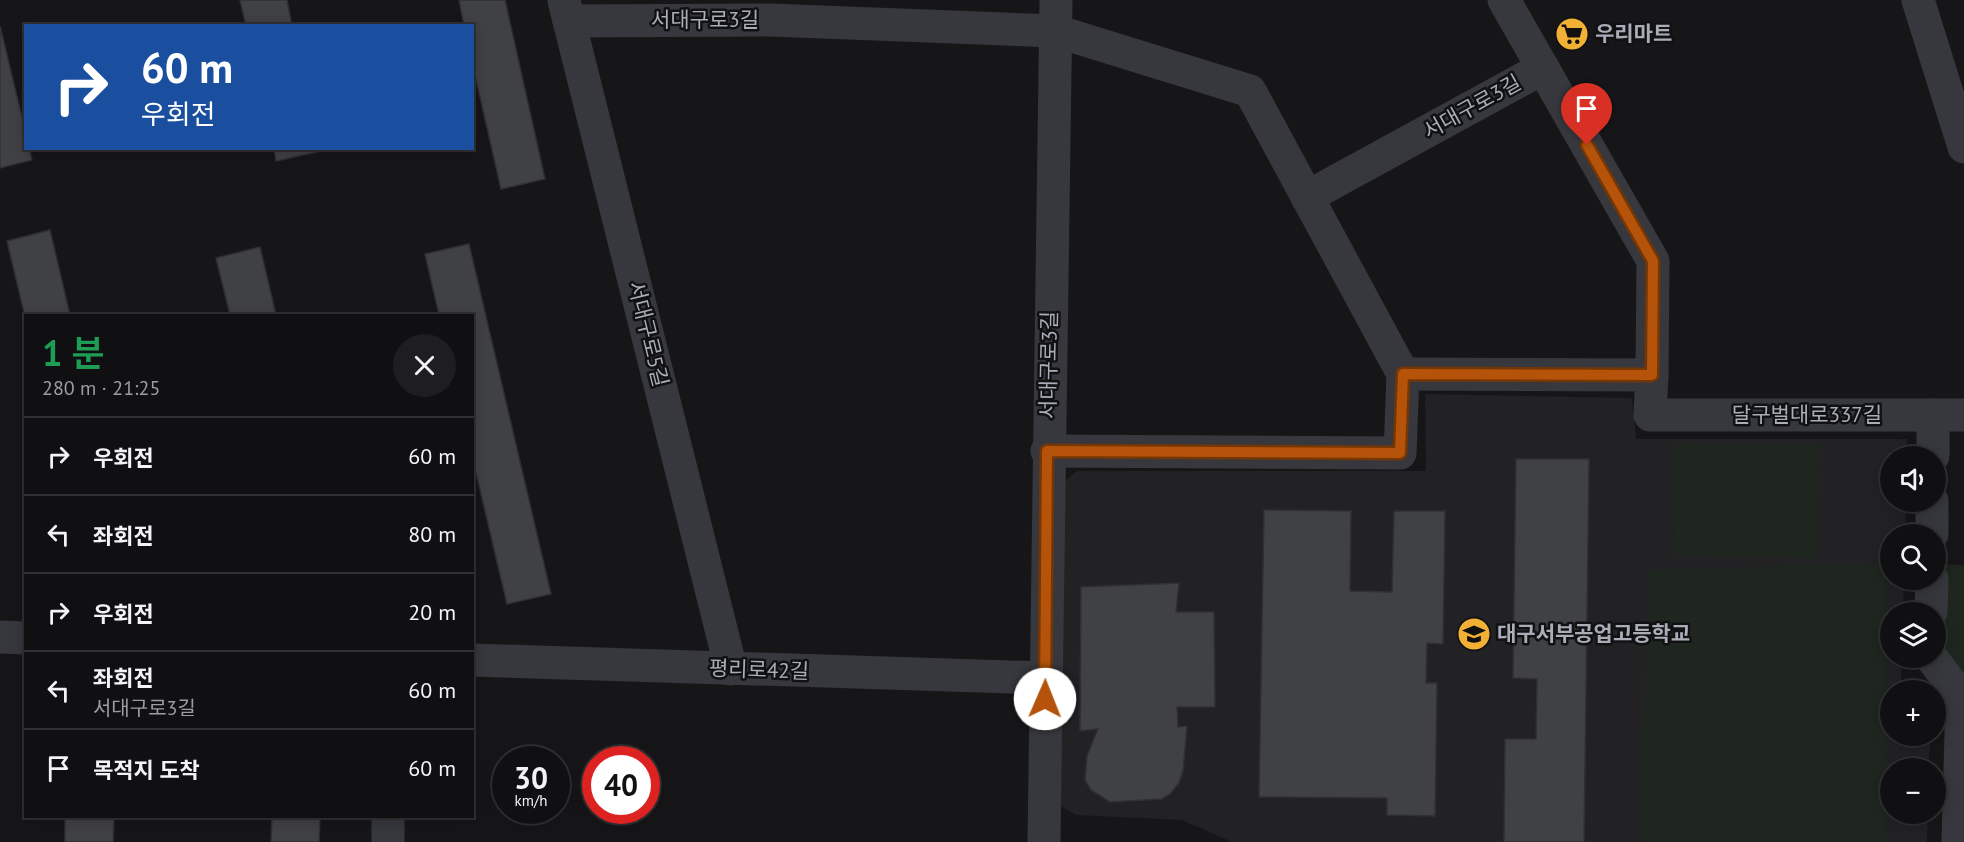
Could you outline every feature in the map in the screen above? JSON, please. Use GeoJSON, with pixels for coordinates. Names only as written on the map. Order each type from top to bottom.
{"type":"FeatureCollection","features":[{"type":"Feature","properties":{"kind":"street"},"geometry":{"type":"LineString","coordinates":[[1918,0],[1964,147]]}},
{"type":"Feature","properties":{"kind":"street","name":"서대구로3길"},"geometry":{"type":"LineString","coordinates":[[1511,3],[1543,68],[1653,261],[1650,415]]}},
{"type":"Feature","properties":{"kind":"street","name":"서대구로3길"},"geometry":{"type":"LineString","coordinates":[[566,10],[770,10],[1056,16],[1250,91],[1403,374]]}},
{"type":"Feature","properties":{"kind":"street","name":"서대구로5길"},"geometry":{"type":"LineString","coordinates":[[566,10],[731,669]]}},
{"type":"Feature","properties":{"kind":"street","name":"서대구로3길"},"geometry":{"type":"LineString","coordinates":[[1044,842],[1047,451],[1056,16]]}},
{"type":"Feature","properties":{"kind":"street","name":"서대구로3길"},"geometry":{"type":"LineString","coordinates":[[1307,197],[1543,68]]}},
{"type":"Feature","properties":{"kind":"street"},"geometry":{"type":"LineString","coordinates":[[1047,451],[1400,453],[1403,374],[1652,375]]}},
{"type":"Feature","properties":{"kind":"street","name":"달구벌대로337길"},"geometry":{"type":"LineString","coordinates":[[1650,415],[1949,415]]}},
{"type":"Feature","properties":{"kind":"street"},"geometry":{"type":"LineString","coordinates":[[1937,446],[1949,415]]}},
{"type":"Feature","properties":{"kind":"street"},"geometry":{"type":"LineString","coordinates":[[0,637],[24,638]]}},
{"type":"Feature","properties":{"kind":"street","name":"평리로42길"},"geometry":{"type":"LineString","coordinates":[[474,660],[1046,678]]}},
{"type":"Feature","properties":{"kind":"street"},"geometry":{"type":"LineString","coordinates":[[1940,668],[1963,698],[1959,842]]}},
{"type":"Feature","properties":{"kind":"street"},"geometry":{"type":"LineString","coordinates":[[388,818],[388,842]]}},
{"type":"Feature","properties":{"kind":"shaded area","name":"대구서부공업고등학교"},"geometry":{"type":"Polygon","coordinates":[[[1425,394],[1632,398],[1636,439],[1907,439],[1907,446],[1880,446],[1880,512],[1906,512],[1905,524],[1880,524],[1880,590],[1904,590],[1903,602],[1880,602],[1880,668],[1902,668],[1901,680],[1880,680],[1880,746],[1930,746],[1929,758],[1880,758],[1880,824],[1928,824],[1927,842],[1232,842],[1182,820],[1076,815],[1057,804],[1063,483],[1077,471],[1426,471],[1425,394]]]}},
{"type":"Feature","properties":{"kind":"shaded area"},"geometry":{"type":"Polygon","coordinates":[[[1676,443],[1819,445],[1817,558],[1674,556],[1676,443]]]}},
{"type":"Feature","properties":{"kind":"shaded area"},"geometry":{"type":"Polygon","coordinates":[[[1880,563],[1880,590],[1885,590],[1885,602],[1880,602],[1880,668],[1886,668],[1886,680],[1880,680],[1880,746],[1886,746],[1886,758],[1880,758],[1880,824],[1887,824],[1887,842],[1642,842],[1648,570],[1880,563]]]}},
{"type":"Feature","properties":{"kind":"shaded area"},"geometry":{"type":"Polygon","coordinates":[[[1946,564],[1964,565],[1964,698],[1943,668],[1946,668],[1946,602],[1935,602],[1935,590],[1946,590],[1946,564]]]}},
{"type":"Feature","properties":{"kind":"building"},"geometry":{"type":"Polygon","coordinates":[[[240,0],[287,0],[292,24],[246,24],[240,0]]]}},
{"type":"Feature","properties":{"kind":"building"},"geometry":{"type":"Polygon","coordinates":[[[459,0],[505,0],[545,179],[501,189],[474,71],[474,24],[464,24],[459,0]]]}},
{"type":"Feature","properties":{"kind":"building"},"geometry":{"type":"Polygon","coordinates":[[[0,26],[24,126],[24,150],[30,150],[32,160],[0,168],[0,26]]]}},
{"type":"Feature","properties":{"kind":"building"},"geometry":{"type":"Polygon","coordinates":[[[274,150],[321,151],[276,161],[274,150]]]}},
{"type":"Feature","properties":{"kind":"building"},"geometry":{"type":"Polygon","coordinates":[[[50,230],[70,314],[24,314],[7,241],[50,230]]]}},
{"type":"Feature","properties":{"kind":"building"},"geometry":{"type":"Polygon","coordinates":[[[469,244],[551,594],[507,604],[474,464],[474,314],[439,314],[425,254],[469,244]]]}},
{"type":"Feature","properties":{"kind":"building"},"geometry":{"type":"Polygon","coordinates":[[[260,247],[276,314],[230,314],[216,258],[260,247]]]}},
{"type":"Feature","properties":{"kind":"building"},"geometry":{"type":"Polygon","coordinates":[[[1516,459],[1589,459],[1584,842],[1504,842],[1505,739],[1536,739],[1537,679],[1513,678],[1516,459]]]}},
{"type":"Feature","properties":{"kind":"building"},"geometry":{"type":"Polygon","coordinates":[[[1264,510],[1351,511],[1350,591],[1392,592],[1394,511],[1445,511],[1443,644],[1427,643],[1426,683],[1437,683],[1435,816],[1387,815],[1387,798],[1259,797],[1264,510]]]}},
{"type":"Feature","properties":{"kind":"building"},"geometry":{"type":"Polygon","coordinates":[[[1179,583],[1176,612],[1214,612],[1215,707],[1177,707],[1178,727],[1187,726],[1183,771],[1179,783],[1170,794],[1162,799],[1110,802],[1091,790],[1085,780],[1087,756],[1098,729],[1080,731],[1081,587],[1179,583]]]}},
{"type":"Feature","properties":{"kind":"building"},"geometry":{"type":"Polygon","coordinates":[[[65,818],[114,818],[113,842],[65,842],[65,818]]]}},
{"type":"Feature","properties":{"kind":"building"},"geometry":{"type":"Polygon","coordinates":[[[272,818],[320,818],[319,842],[271,842],[272,818]]]}},
{"type":"Feature","properties":{"kind":"place","name":"우리마트"},"geometry":{"type":"Point","coordinates":[1572,34]}},
{"type":"Feature","properties":{"kind":"place","name":"대구서부공업고등학교"},"geometry":{"type":"Point","coordinates":[1474,634]}},
{"type":"Feature","properties":{"kind":"route"},"geometry":{"type":"LineString","coordinates":[[1045,699],[1047,451],[1400,453],[1403,374],[1652,375],[1653,261],[1587,145]]}}]}
